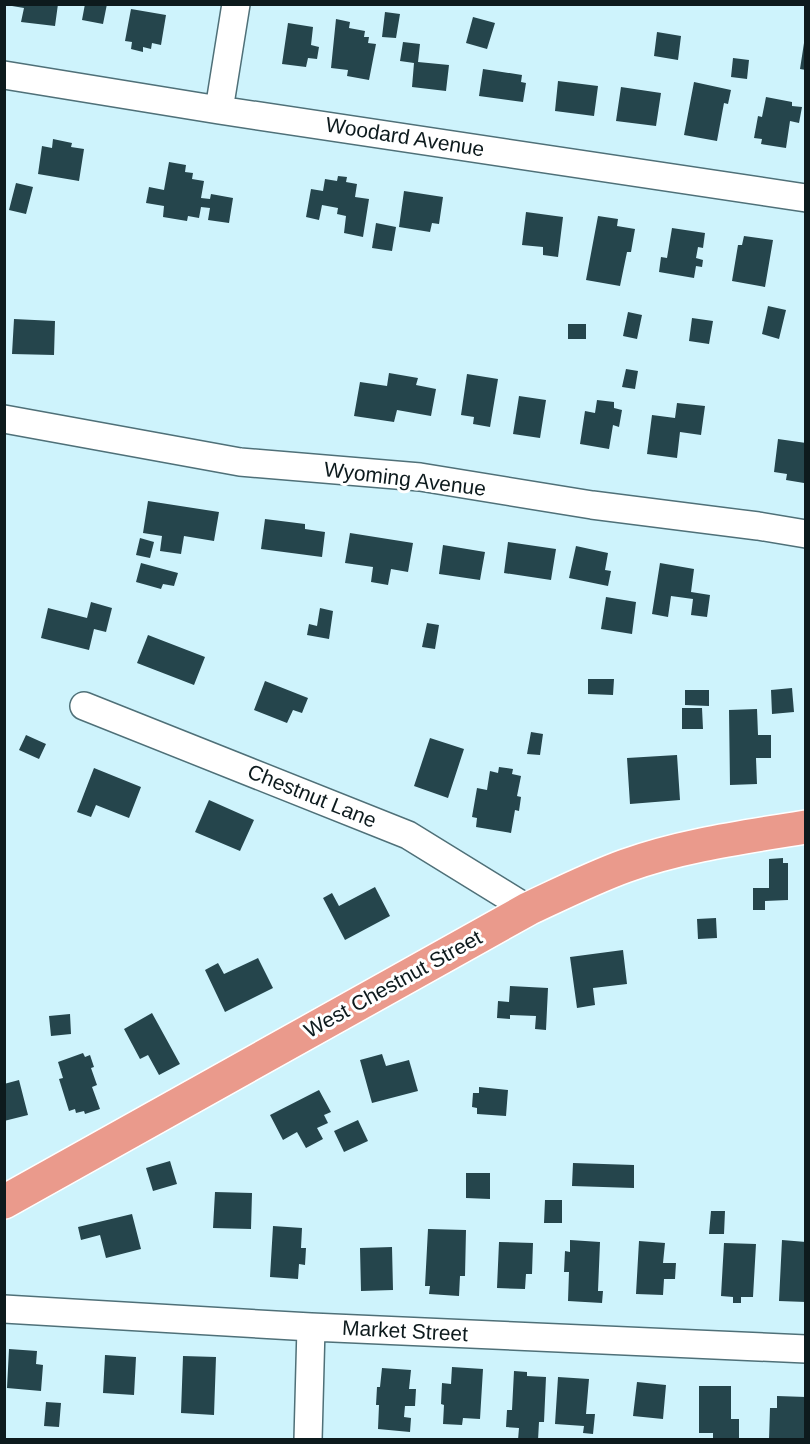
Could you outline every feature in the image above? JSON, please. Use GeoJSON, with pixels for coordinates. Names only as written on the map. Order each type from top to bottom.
{"type":"FeatureCollection","features":[{"type":"Feature","properties":{"kind":"main road","name":"West Chestnut Street"},"geometry":{"type":"LineString","coordinates":[[4,1202],[528,909],[579,884],[626,866],[671,853],[734,839],[806,827]]}},
{"type":"Feature","properties":{"kind":"street"},"geometry":{"type":"LineString","coordinates":[[219,110],[236,4]]}},
{"type":"Feature","properties":{"kind":"street","name":"Woodard Avenue"},"geometry":{"type":"LineString","coordinates":[[4,75],[219,110],[806,198]]}},
{"type":"Feature","properties":{"kind":"street","name":"Wyoming Avenue"},"geometry":{"type":"LineString","coordinates":[[4,419],[240,462],[420,477],[592,505],[806,534]]}},
{"type":"Feature","properties":{"kind":"street","name":"Chestnut Lane"},"geometry":{"type":"LineString","coordinates":[[84,706],[408,835],[528,909]]}},
{"type":"Feature","properties":{"kind":"street","name":"Market Street"},"geometry":{"type":"LineString","coordinates":[[4,1309],[311,1327],[806,1349]]}},
{"type":"Feature","properties":{"kind":"street"},"geometry":{"type":"LineString","coordinates":[[308,1440],[311,1327]]}},
{"type":"Feature","properties":{"kind":"building"},"geometry":{"type":"Polygon","coordinates":[[[12,4],[58,4],[55,26],[21,22],[24,8],[12,6],[12,4]]]}},
{"type":"Feature","properties":{"kind":"building"},"geometry":{"type":"Polygon","coordinates":[[[85,4],[107,4],[103,24],[82,20],[85,4]]]}},
{"type":"Feature","properties":{"kind":"building"},"geometry":{"type":"Polygon","coordinates":[[[131,9],[166,15],[161,45],[152,43],[151,49],[143,47],[143,52],[131,49],[132,42],[125,41],[131,9]]]}},
{"type":"Feature","properties":{"kind":"building"},"geometry":{"type":"Polygon","coordinates":[[[385,12],[400,14],[396,38],[382,37],[385,12]]]}},
{"type":"Feature","properties":{"kind":"building"},"geometry":{"type":"Polygon","coordinates":[[[473,17],[495,23],[487,49],[466,43],[473,17]]]}},
{"type":"Feature","properties":{"kind":"building"},"geometry":{"type":"Polygon","coordinates":[[[336,19],[350,22],[349,28],[365,31],[364,37],[369,37],[368,43],[376,44],[369,80],[347,76],[348,70],[331,68],[336,19]]]}},
{"type":"Feature","properties":{"kind":"building"},"geometry":{"type":"Polygon","coordinates":[[[288,23],[313,27],[311,45],[319,47],[317,59],[308,58],[306,67],[282,64],[288,23]]]}},
{"type":"Feature","properties":{"kind":"building"},"geometry":{"type":"Polygon","coordinates":[[[657,32],[681,36],[678,60],[654,56],[657,32]]]}},
{"type":"Feature","properties":{"kind":"building"},"geometry":{"type":"Polygon","coordinates":[[[403,42],[420,44],[418,62],[449,65],[446,91],[412,87],[414,63],[400,61],[403,42]]]}},
{"type":"Feature","properties":{"kind":"building"},"geometry":{"type":"Polygon","coordinates":[[[804,43],[806,43],[806,70],[800,69],[804,43]]]}},
{"type":"Feature","properties":{"kind":"building"},"geometry":{"type":"Polygon","coordinates":[[[733,58],[749,60],[747,79],[731,77],[733,58]]]}},
{"type":"Feature","properties":{"kind":"building"},"geometry":{"type":"Polygon","coordinates":[[[483,69],[522,75],[521,82],[526,83],[523,102],[479,96],[483,69]]]}},
{"type":"Feature","properties":{"kind":"building"},"geometry":{"type":"Polygon","coordinates":[[[558,81],[598,86],[594,116],[555,111],[558,81]]]}},
{"type":"Feature","properties":{"kind":"building"},"geometry":{"type":"Polygon","coordinates":[[[694,82],[731,90],[728,104],[724,103],[717,141],[684,135],[694,82]]]}},
{"type":"Feature","properties":{"kind":"building"},"geometry":{"type":"Polygon","coordinates":[[[621,87],[661,93],[656,126],[616,121],[621,87]]]}},
{"type":"Feature","properties":{"kind":"building"},"geometry":{"type":"Polygon","coordinates":[[[766,97],[792,102],[792,106],[802,107],[799,123],[790,121],[786,148],[761,144],[762,139],[754,138],[758,116],[762,117],[766,97]]]}},
{"type":"Feature","properties":{"kind":"building"},"geometry":{"type":"Polygon","coordinates":[[[53,139],[72,143],[71,147],[84,149],[79,181],[38,174],[42,146],[52,148],[53,139]]]}},
{"type":"Feature","properties":{"kind":"building"},"geometry":{"type":"Polygon","coordinates":[[[169,162],[186,165],[185,172],[193,173],[192,179],[204,181],[201,198],[210,199],[211,194],[233,198],[229,223],[208,220],[210,208],[201,207],[199,218],[188,216],[187,221],[163,217],[164,206],[146,203],[149,187],[164,190],[169,162]]]}},
{"type":"Feature","properties":{"kind":"building"},"geometry":{"type":"Polygon","coordinates":[[[338,176],[347,177],[346,182],[357,184],[355,197],[369,199],[363,237],[344,233],[346,216],[337,214],[338,208],[322,205],[319,220],[306,217],[311,189],[323,191],[325,179],[337,181],[338,176]]]}},
{"type":"Feature","properties":{"kind":"building"},"geometry":{"type":"Polygon","coordinates":[[[16,183],[33,187],[26,214],[9,210],[16,183]]]}},
{"type":"Feature","properties":{"kind":"building"},"geometry":{"type":"Polygon","coordinates":[[[404,191],[443,197],[439,224],[432,223],[430,232],[399,227],[404,191]]]}},
{"type":"Feature","properties":{"kind":"building"},"geometry":{"type":"Polygon","coordinates":[[[526,212],[563,217],[558,257],[543,255],[543,247],[522,245],[526,212]]]}},
{"type":"Feature","properties":{"kind":"building"},"geometry":{"type":"Polygon","coordinates":[[[598,216],[618,219],[617,226],[635,229],[631,252],[627,252],[620,286],[586,280],[598,216]]]}},
{"type":"Feature","properties":{"kind":"building"},"geometry":{"type":"Polygon","coordinates":[[[376,223],[396,227],[392,251],[372,248],[376,223]]]}},
{"type":"Feature","properties":{"kind":"building"},"geometry":{"type":"Polygon","coordinates":[[[672,228],[705,233],[703,248],[698,247],[696,258],[703,260],[702,267],[696,266],[694,278],[659,272],[661,257],[667,258],[672,228]]]}},
{"type":"Feature","properties":{"kind":"building"},"geometry":{"type":"Polygon","coordinates":[[[744,236],[773,240],[765,287],[732,281],[738,245],[742,245],[744,236]]]}},
{"type":"Feature","properties":{"kind":"building"},"geometry":{"type":"Polygon","coordinates":[[[768,306],[786,310],[779,339],[762,334],[768,306]]]}},
{"type":"Feature","properties":{"kind":"building"},"geometry":{"type":"Polygon","coordinates":[[[628,312],[642,315],[637,339],[623,336],[628,312]]]}},
{"type":"Feature","properties":{"kind":"building"},"geometry":{"type":"Polygon","coordinates":[[[692,318],[713,321],[709,344],[689,341],[692,318]]]}},
{"type":"Feature","properties":{"kind":"building"},"geometry":{"type":"Polygon","coordinates":[[[14,319],[55,321],[54,355],[12,354],[14,319]]]}},
{"type":"Feature","properties":{"kind":"building"},"geometry":{"type":"Polygon","coordinates":[[[568,324],[586,324],[586,339],[568,339],[568,324]]]}},
{"type":"Feature","properties":{"kind":"building"},"geometry":{"type":"Polygon","coordinates":[[[626,369],[638,371],[635,389],[622,387],[626,369]]]}},
{"type":"Feature","properties":{"kind":"building"},"geometry":{"type":"Polygon","coordinates":[[[389,373],[418,378],[416,385],[436,389],[431,416],[397,410],[394,422],[354,416],[360,382],[387,386],[389,373]]]}},
{"type":"Feature","properties":{"kind":"building"},"geometry":{"type":"Polygon","coordinates":[[[467,374],[498,379],[490,427],[473,424],[474,417],[461,415],[467,374]]]}},
{"type":"Feature","properties":{"kind":"building"},"geometry":{"type":"Polygon","coordinates":[[[519,396],[546,400],[540,438],[513,434],[519,396]]]}},
{"type":"Feature","properties":{"kind":"building"},"geometry":{"type":"Polygon","coordinates":[[[597,400],[614,402],[614,408],[622,410],[619,427],[613,425],[609,449],[580,444],[585,411],[595,413],[597,400]]]}},
{"type":"Feature","properties":{"kind":"building"},"geometry":{"type":"Polygon","coordinates":[[[677,403],[705,406],[701,435],[680,432],[677,458],[647,454],[652,415],[675,418],[677,403]]]}},
{"type":"Feature","properties":{"kind":"building"},"geometry":{"type":"Polygon","coordinates":[[[778,439],[806,443],[804,483],[786,480],[787,474],[774,472],[778,439]]]}},
{"type":"Feature","properties":{"kind":"building"},"geometry":{"type":"Polygon","coordinates":[[[148,501],[219,512],[214,541],[184,536],[181,554],[160,551],[162,536],[143,533],[148,501]]]}},
{"type":"Feature","properties":{"kind":"building"},"geometry":{"type":"Polygon","coordinates":[[[265,519],[305,524],[305,529],[325,532],[322,557],[261,549],[265,519]]]}},
{"type":"Feature","properties":{"kind":"building"},"geometry":{"type":"Polygon","coordinates":[[[350,533],[413,543],[408,572],[391,569],[388,585],[371,582],[373,567],[345,563],[350,533]]]}},
{"type":"Feature","properties":{"kind":"building"},"geometry":{"type":"Polygon","coordinates":[[[140,538],[154,542],[150,558],[136,555],[140,538]]]}},
{"type":"Feature","properties":{"kind":"building"},"geometry":{"type":"Polygon","coordinates":[[[508,542],[556,549],[551,580],[504,573],[508,542]]]}},
{"type":"Feature","properties":{"kind":"building"},"geometry":{"type":"Polygon","coordinates":[[[443,545],[485,552],[480,580],[439,574],[443,545]]]}},
{"type":"Feature","properties":{"kind":"building"},"geometry":{"type":"Polygon","coordinates":[[[576,546],[608,553],[605,570],[611,571],[608,586],[569,578],[576,546]]]}},
{"type":"Feature","properties":{"kind":"building"},"geometry":{"type":"Polygon","coordinates":[[[141,563],[178,573],[174,586],[163,584],[161,589],[136,582],[141,563]]]}},
{"type":"Feature","properties":{"kind":"building"},"geometry":{"type":"Polygon","coordinates":[[[660,563],[694,569],[691,592],[710,595],[707,617],[691,615],[693,599],[671,596],[668,617],[652,614],[660,563]]]}},
{"type":"Feature","properties":{"kind":"building"},"geometry":{"type":"Polygon","coordinates":[[[606,597],[636,602],[632,634],[601,629],[606,597]]]}},
{"type":"Feature","properties":{"kind":"building"},"geometry":{"type":"Polygon","coordinates":[[[91,602],[112,608],[106,632],[94,629],[89,650],[41,638],[48,608],[87,618],[91,602]]]}},
{"type":"Feature","properties":{"kind":"building"},"geometry":{"type":"Polygon","coordinates":[[[320,608],[333,611],[329,639],[307,635],[309,624],[317,626],[320,608]]]}},
{"type":"Feature","properties":{"kind":"building"},"geometry":{"type":"Polygon","coordinates":[[[427,623],[439,625],[435,649],[422,647],[427,623]]]}},
{"type":"Feature","properties":{"kind":"building"},"geometry":{"type":"Polygon","coordinates":[[[148,635],[205,657],[194,685],[137,663],[148,635]]]}},
{"type":"Feature","properties":{"kind":"building"},"geometry":{"type":"Polygon","coordinates":[[[588,679],[614,679],[613,695],[588,694],[588,679]]]}},
{"type":"Feature","properties":{"kind":"building"},"geometry":{"type":"Polygon","coordinates":[[[265,681],[308,698],[302,713],[293,710],[287,723],[254,710],[265,681]]]}},
{"type":"Feature","properties":{"kind":"building"},"geometry":{"type":"Polygon","coordinates":[[[792,688],[794,712],[772,714],[771,690],[792,688]]]}},
{"type":"Feature","properties":{"kind":"building"},"geometry":{"type":"Polygon","coordinates":[[[685,690],[709,690],[709,706],[685,705],[685,690]]]}},
{"type":"Feature","properties":{"kind":"building"},"geometry":{"type":"Polygon","coordinates":[[[682,708],[702,708],[703,729],[682,729],[682,708]]]}},
{"type":"Feature","properties":{"kind":"building"},"geometry":{"type":"Polygon","coordinates":[[[757,709],[758,735],[771,735],[771,758],[756,758],[757,784],[730,785],[729,710],[757,709]]]}},
{"type":"Feature","properties":{"kind":"building"},"geometry":{"type":"Polygon","coordinates":[[[531,732],[543,734],[540,755],[527,754],[531,732]]]}},
{"type":"Feature","properties":{"kind":"building"},"geometry":{"type":"Polygon","coordinates":[[[26,735],[46,744],[39,759],[19,750],[26,735]]]}},
{"type":"Feature","properties":{"kind":"building"},"geometry":{"type":"Polygon","coordinates":[[[430,738],[464,749],[448,798],[414,786],[430,738]]]}},
{"type":"Feature","properties":{"kind":"building"},"geometry":{"type":"Polygon","coordinates":[[[677,755],[680,800],[630,804],[627,758],[677,755]]]}},
{"type":"Feature","properties":{"kind":"building"},"geometry":{"type":"Polygon","coordinates":[[[499,767],[513,769],[512,774],[521,776],[517,796],[521,797],[519,811],[515,810],[511,833],[476,827],[477,818],[472,817],[477,788],[487,790],[490,771],[498,773],[499,767]]]}},
{"type":"Feature","properties":{"kind":"building"},"geometry":{"type":"Polygon","coordinates":[[[94,768],[141,787],[129,818],[96,805],[91,817],[77,812],[94,768]]]}},
{"type":"Feature","properties":{"kind":"building"},"geometry":{"type":"Polygon","coordinates":[[[209,800],[254,820],[240,851],[195,832],[209,800]]]}},
{"type":"Feature","properties":{"kind":"building"},"geometry":{"type":"Polygon","coordinates":[[[783,858],[783,863],[788,863],[788,900],[765,901],[765,910],[753,910],[753,888],[769,888],[769,859],[783,858]]]}},
{"type":"Feature","properties":{"kind":"building"},"geometry":{"type":"Polygon","coordinates":[[[375,887],[390,916],[345,940],[323,898],[332,893],[339,906],[375,887]]]}},
{"type":"Feature","properties":{"kind":"building"},"geometry":{"type":"Polygon","coordinates":[[[716,918],[717,938],[698,939],[697,919],[716,918]]]}},
{"type":"Feature","properties":{"kind":"building"},"geometry":{"type":"Polygon","coordinates":[[[623,950],[627,984],[593,988],[595,1005],[577,1008],[570,957],[623,950]]]}},
{"type":"Feature","properties":{"kind":"building"},"geometry":{"type":"Polygon","coordinates":[[[258,958],[273,988],[225,1012],[205,970],[218,963],[224,974],[258,958]]]}},
{"type":"Feature","properties":{"kind":"building"},"geometry":{"type":"Polygon","coordinates":[[[510,986],[548,988],[546,1030],[535,1029],[536,1016],[510,1015],[510,1019],[497,1018],[498,1001],[509,1002],[510,986]]]}},
{"type":"Feature","properties":{"kind":"building"},"geometry":{"type":"Polygon","coordinates":[[[152,1013],[180,1064],[159,1075],[148,1055],[140,1059],[124,1029],[152,1013]]]}},
{"type":"Feature","properties":{"kind":"building"},"geometry":{"type":"Polygon","coordinates":[[[70,1014],[71,1034],[51,1036],[49,1016],[70,1014]]]}},
{"type":"Feature","properties":{"kind":"building"},"geometry":{"type":"Polygon","coordinates":[[[83,1053],[85,1057],[90,1055],[94,1067],[91,1068],[97,1085],[92,1087],[100,1109],[85,1114],[84,1111],[76,1113],[75,1109],[69,1111],[59,1079],[63,1078],[58,1062],[83,1053]]]}},
{"type":"Feature","properties":{"kind":"building"},"geometry":{"type":"Polygon","coordinates":[[[382,1054],[386,1066],[409,1060],[418,1091],[372,1103],[360,1060],[382,1054]]]}},
{"type":"Feature","properties":{"kind":"building"},"geometry":{"type":"Polygon","coordinates":[[[19,1080],[28,1115],[4,1121],[4,1084],[19,1080]]]}},
{"type":"Feature","properties":{"kind":"building"},"geometry":{"type":"Polygon","coordinates":[[[479,1087],[508,1090],[506,1116],[477,1114],[477,1108],[472,1107],[473,1093],[479,1093],[479,1087]]]}},
{"type":"Feature","properties":{"kind":"building"},"geometry":{"type":"Polygon","coordinates":[[[319,1090],[331,1112],[324,1115],[328,1123],[317,1128],[323,1139],[306,1148],[297,1132],[283,1140],[270,1115],[319,1090]]]}},
{"type":"Feature","properties":{"kind":"building"},"geometry":{"type":"Polygon","coordinates":[[[358,1120],[368,1141],[344,1152],[334,1131],[358,1120]]]}},
{"type":"Feature","properties":{"kind":"building"},"geometry":{"type":"Polygon","coordinates":[[[170,1161],[177,1184],[153,1191],[146,1168],[170,1161]]]}},
{"type":"Feature","properties":{"kind":"building"},"geometry":{"type":"Polygon","coordinates":[[[573,1163],[634,1165],[634,1188],[572,1186],[573,1163]]]}},
{"type":"Feature","properties":{"kind":"building"},"geometry":{"type":"Polygon","coordinates":[[[466,1173],[490,1173],[490,1199],[466,1198],[466,1173]]]}},
{"type":"Feature","properties":{"kind":"building"},"geometry":{"type":"Polygon","coordinates":[[[215,1192],[252,1193],[251,1229],[213,1228],[215,1192]]]}},
{"type":"Feature","properties":{"kind":"building"},"geometry":{"type":"Polygon","coordinates":[[[545,1200],[562,1200],[562,1223],[544,1223],[545,1200]]]}},
{"type":"Feature","properties":{"kind":"building"},"geometry":{"type":"Polygon","coordinates":[[[711,1211],[725,1211],[724,1234],[709,1234],[711,1211]]]}},
{"type":"Feature","properties":{"kind":"building"},"geometry":{"type":"Polygon","coordinates":[[[132,1214],[141,1249],[106,1258],[100,1235],[81,1240],[78,1227],[132,1214]]]}},
{"type":"Feature","properties":{"kind":"building"},"geometry":{"type":"Polygon","coordinates":[[[273,1226],[302,1228],[301,1248],[306,1248],[305,1265],[299,1264],[298,1279],[270,1277],[273,1226]]]}},
{"type":"Feature","properties":{"kind":"building"},"geometry":{"type":"Polygon","coordinates":[[[428,1229],[466,1230],[465,1276],[460,1276],[459,1296],[429,1294],[430,1286],[425,1286],[428,1229]]]}},
{"type":"Feature","properties":{"kind":"building"},"geometry":{"type":"Polygon","coordinates":[[[570,1240],[600,1242],[598,1291],[603,1291],[602,1303],[568,1301],[569,1272],[564,1272],[565,1251],[570,1252],[570,1240]]]}},
{"type":"Feature","properties":{"kind":"building"},"geometry":{"type":"Polygon","coordinates":[[[782,1240],[806,1242],[806,1302],[779,1301],[782,1240]]]}},
{"type":"Feature","properties":{"kind":"building"},"geometry":{"type":"Polygon","coordinates":[[[639,1241],[665,1243],[663,1263],[676,1263],[675,1279],[664,1279],[663,1295],[636,1294],[639,1241]]]}},
{"type":"Feature","properties":{"kind":"building"},"geometry":{"type":"Polygon","coordinates":[[[499,1242],[533,1243],[532,1274],[526,1274],[525,1289],[497,1288],[499,1242]]]}},
{"type":"Feature","properties":{"kind":"building"},"geometry":{"type":"Polygon","coordinates":[[[724,1243],[756,1244],[753,1297],[741,1297],[741,1303],[733,1303],[733,1297],[721,1296],[724,1243]]]}},
{"type":"Feature","properties":{"kind":"building"},"geometry":{"type":"Polygon","coordinates":[[[392,1247],[393,1290],[361,1291],[360,1248],[392,1247]]]}},
{"type":"Feature","properties":{"kind":"building"},"geometry":{"type":"Polygon","coordinates":[[[9,1349],[37,1351],[36,1364],[43,1365],[41,1391],[7,1388],[9,1349]]]}},
{"type":"Feature","properties":{"kind":"building"},"geometry":{"type":"Polygon","coordinates":[[[105,1355],[136,1357],[134,1395],[103,1393],[105,1355]]]}},
{"type":"Feature","properties":{"kind":"building"},"geometry":{"type":"Polygon","coordinates":[[[183,1356],[216,1357],[214,1415],[181,1413],[183,1356]]]}},
{"type":"Feature","properties":{"kind":"building"},"geometry":{"type":"Polygon","coordinates":[[[452,1367],[483,1369],[480,1419],[463,1418],[462,1425],[443,1424],[442,1383],[451,1384],[452,1367]]]}},
{"type":"Feature","properties":{"kind":"building"},"geometry":{"type":"Polygon","coordinates":[[[382,1368],[411,1370],[409,1389],[416,1389],[415,1406],[405,1406],[404,1417],[411,1418],[410,1432],[378,1429],[377,1387],[380,1387],[382,1368]]]}},
{"type":"Feature","properties":{"kind":"building"},"geometry":{"type":"Polygon","coordinates":[[[514,1371],[527,1372],[527,1376],[546,1377],[544,1422],[539,1422],[538,1440],[518,1440],[519,1428],[506,1427],[507,1410],[512,1410],[514,1371]]]}},
{"type":"Feature","properties":{"kind":"building"},"geometry":{"type":"Polygon","coordinates":[[[558,1377],[589,1379],[586,1414],[595,1414],[593,1434],[583,1433],[584,1426],[555,1424],[558,1377]]]}},
{"type":"Feature","properties":{"kind":"building"},"geometry":{"type":"Polygon","coordinates":[[[637,1382],[666,1385],[663,1419],[633,1416],[637,1382]]]}},
{"type":"Feature","properties":{"kind":"building"},"geometry":{"type":"Polygon","coordinates":[[[699,1386],[731,1386],[731,1419],[739,1419],[739,1440],[713,1440],[713,1433],[699,1433],[699,1386]]]}},
{"type":"Feature","properties":{"kind":"building"},"geometry":{"type":"Polygon","coordinates":[[[777,1396],[806,1397],[804,1440],[769,1440],[770,1408],[777,1408],[777,1396]]]}},
{"type":"Feature","properties":{"kind":"building"},"geometry":{"type":"Polygon","coordinates":[[[46,1402],[61,1403],[59,1427],[44,1426],[46,1402]]]}}]}
